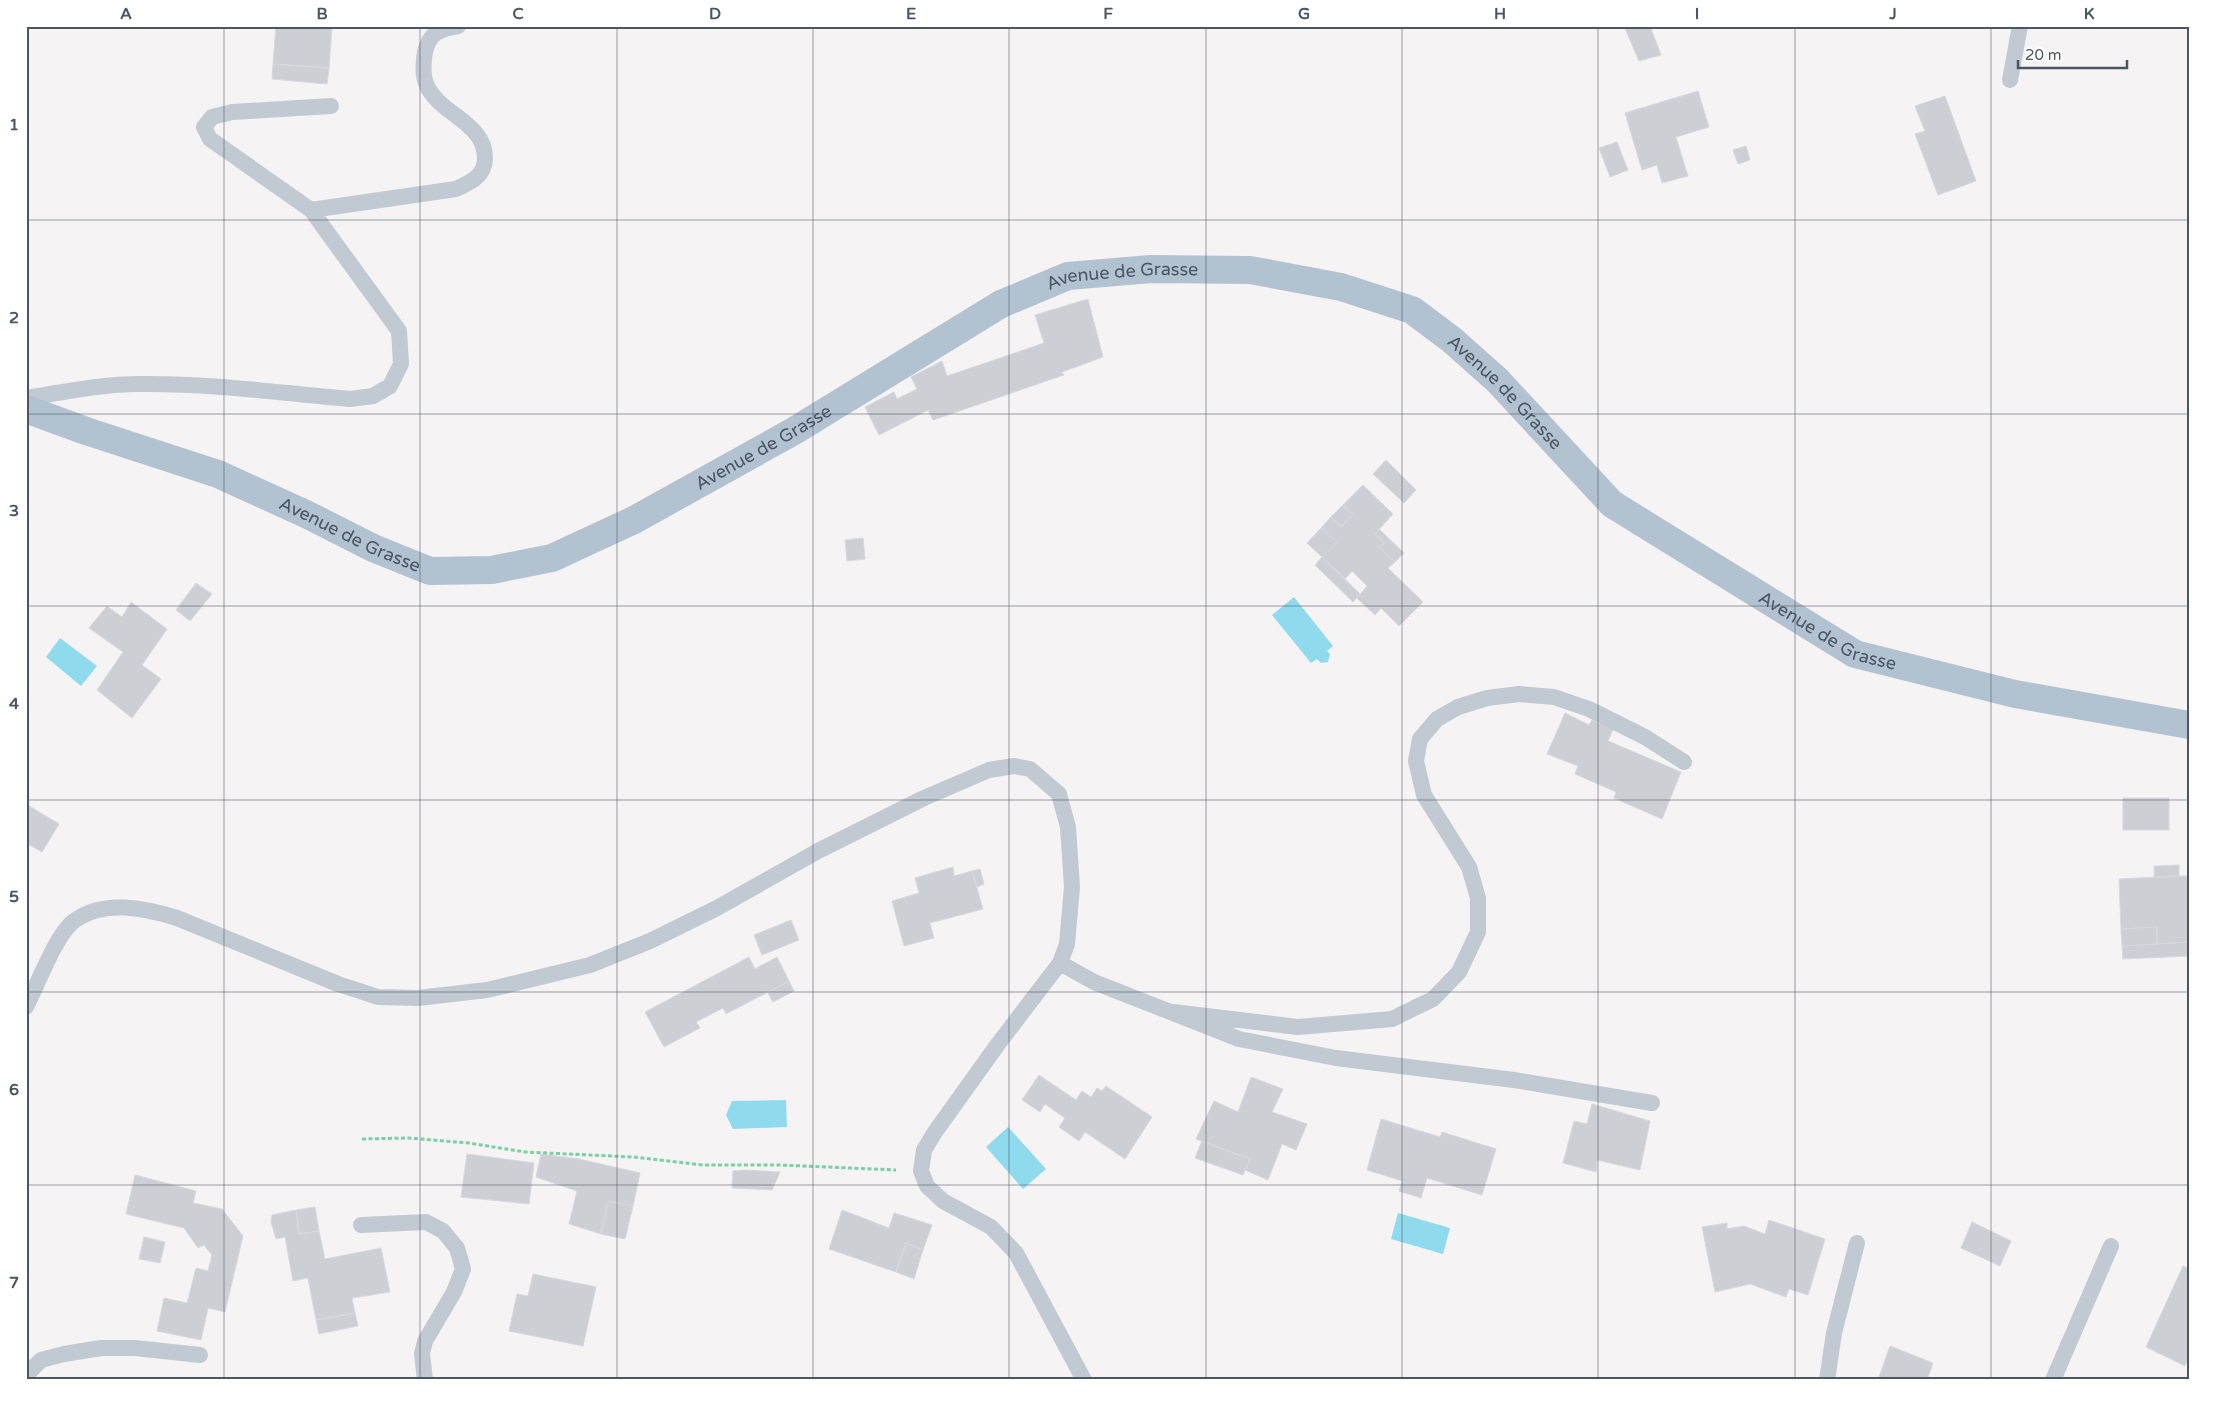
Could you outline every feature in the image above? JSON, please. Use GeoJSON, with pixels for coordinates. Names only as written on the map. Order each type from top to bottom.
{"type":"FeatureCollection","features":[{"type":"Feature","properties":{"kind":"main road","name":"Avenue de Grasse"},"geometry":{"type":"LineString","coordinates":[[26,409],[86,431],[218,474],[308,515],[373,548],[430,571],[492,570],[552,558],[634,520],[794,431],[1001,304],[1068,276],[1151,269],[1250,270],[1341,287],[1412,310],[1452,340],[1497,380],[1612,504],[1855,654],[2015,694],[2189,725]]}},
{"type":"Feature","properties":{"kind":"lane"},"geometry":{"type":"LineString","coordinates":[[311,210],[456,189],[476,179],[485,167],[485,150],[478,135],[443,106],[427,86],[422,67],[427,43],[439,30],[458,26]]}},
{"type":"Feature","properties":{"kind":"lane"},"geometry":{"type":"LineString","coordinates":[[2010,80],[2020,26]]}},
{"type":"Feature","properties":{"kind":"lane"},"geometry":{"type":"LineString","coordinates":[[26,398],[82,389],[139,384],[195,385],[350,399],[373,396],[390,386],[401,364],[399,331],[311,210],[210,140],[204,127],[212,117],[232,112],[330,106]]}},
{"type":"Feature","properties":{"kind":"lane"},"geometry":{"type":"LineString","coordinates":[[1173,1012],[1298,1028],[1392,1019],[1433,999],[1459,972],[1478,932],[1478,898],[1469,867],[1424,795],[1416,761],[1420,739],[1437,719],[1458,707],[1486,698],[1519,694],[1554,697],[1588,709],[1644,738],[1684,762]]}},
{"type":"Feature","properties":{"kind":"lane"},"geometry":{"type":"LineString","coordinates":[[26,1007],[60,938],[74,921],[98,910],[121,907],[152,910],[177,918],[338,984],[378,997],[418,998],[487,990],[590,966],[650,941],[717,908],[818,851],[924,798],[989,770],[1014,766],[1030,769],[1059,794],[1068,826],[1072,887],[1067,944],[1060,963],[998,1044],[924,1150],[921,1171],[927,1186],[943,1201],[991,1227],[1016,1253],[1084,1380]]}},
{"type":"Feature","properties":{"kind":"lane"},"geometry":{"type":"LineString","coordinates":[[1060,963],[1094,982],[1239,1039],[1316,1054],[1514,1080],[1652,1103]]}},
{"type":"Feature","properties":{"kind":"lane"},"geometry":{"type":"LineString","coordinates":[[361,1225],[426,1222],[444,1231],[457,1248],[463,1269],[454,1292],[425,1341],[422,1371],[425,1380]]}},
{"type":"Feature","properties":{"kind":"lane"},"geometry":{"type":"LineString","coordinates":[[1827,1380],[1834,1333],[1857,1244]]}},
{"type":"Feature","properties":{"kind":"lane"},"geometry":{"type":"LineString","coordinates":[[2053,1380],[2111,1246]]}},
{"type":"Feature","properties":{"kind":"lane"},"geometry":{"type":"LineString","coordinates":[[26,1375],[41,1360],[101,1348],[135,1348],[200,1355]]}},
{"type":"Feature","properties":{"kind":"path"},"geometry":{"type":"LineString","coordinates":[[362,1139],[408,1138],[469,1143],[525,1152],[633,1157],[704,1165],[780,1165],[921,1171]]}},
{"type":"Feature","properties":{"kind":"water"},"geometry":{"type":"Polygon","coordinates":[[[1294,597],[1333,646],[1327,651],[1330,654],[1328,662],[1321,663],[1317,659],[1311,663],[1272,615],[1294,597]]]}},
{"type":"Feature","properties":{"kind":"water"},"geometry":{"type":"Polygon","coordinates":[[[60,638],[97,666],[81,686],[46,657],[60,638]]]}},
{"type":"Feature","properties":{"kind":"water"},"geometry":{"type":"Polygon","coordinates":[[[786,1100],[787,1127],[733,1129],[726,1115],[732,1101],[786,1100]]]}},
{"type":"Feature","properties":{"kind":"water"},"geometry":{"type":"Polygon","coordinates":[[[1008,1127],[1046,1169],[1023,1189],[986,1147],[1008,1127]]]}},
{"type":"Feature","properties":{"kind":"water"},"geometry":{"type":"Polygon","coordinates":[[[1398,1213],[1450,1228],[1443,1254],[1391,1239],[1398,1213]]]}},
{"type":"Feature","properties":{"kind":"building"},"geometry":{"type":"Polygon","coordinates":[[[276,26],[332,26],[329,68],[273,64],[276,26]]]}},
{"type":"Feature","properties":{"kind":"building"},"geometry":{"type":"Polygon","coordinates":[[[1624,26],[1650,26],[1661,55],[1639,61],[1624,26]]]}},
{"type":"Feature","properties":{"kind":"building"},"geometry":{"type":"Polygon","coordinates":[[[273,64],[329,68],[327,84],[272,79],[273,64]]]}},
{"type":"Feature","properties":{"kind":"building"},"geometry":{"type":"Polygon","coordinates":[[[1698,91],[1709,127],[1676,137],[1688,176],[1662,183],[1657,165],[1642,170],[1625,113],[1698,91]]]}},
{"type":"Feature","properties":{"kind":"building"},"geometry":{"type":"Polygon","coordinates":[[[1945,96],[1976,181],[1938,195],[1915,134],[1925,131],[1915,106],[1945,96]]]}},
{"type":"Feature","properties":{"kind":"building"},"geometry":{"type":"Polygon","coordinates":[[[1617,142],[1628,170],[1610,177],[1599,148],[1617,142]]]}},
{"type":"Feature","properties":{"kind":"building"},"geometry":{"type":"Polygon","coordinates":[[[1746,146],[1750,160],[1738,164],[1733,150],[1746,146]]]}},
{"type":"Feature","properties":{"kind":"building"},"geometry":{"type":"Polygon","coordinates":[[[1088,299],[1103,357],[1062,372],[1064,375],[933,420],[928,410],[879,435],[865,407],[894,392],[897,399],[917,389],[911,377],[942,361],[947,376],[1044,343],[1035,315],[1088,299]]]}},
{"type":"Feature","properties":{"kind":"building"},"geometry":{"type":"Polygon","coordinates":[[[1386,460],[1416,490],[1404,503],[1373,474],[1386,460]]]}},
{"type":"Feature","properties":{"kind":"building"},"geometry":{"type":"Polygon","coordinates":[[[1363,485],[1393,514],[1375,534],[1385,543],[1379,547],[1395,562],[1388,568],[1423,602],[1399,626],[1381,608],[1375,615],[1357,598],[1367,586],[1352,571],[1345,579],[1322,557],[1337,542],[1321,528],[1331,517],[1341,527],[1353,514],[1343,505],[1363,485]]]}},
{"type":"Feature","properties":{"kind":"building"},"geometry":{"type":"Polygon","coordinates":[[[1343,505],[1353,514],[1341,527],[1331,517],[1343,505]]]}},
{"type":"Feature","properties":{"kind":"building"},"geometry":{"type":"Polygon","coordinates":[[[1321,528],[1337,542],[1322,557],[1307,543],[1321,528]]]}},
{"type":"Feature","properties":{"kind":"building"},"geometry":{"type":"Polygon","coordinates":[[[1379,529],[1404,553],[1395,562],[1379,547],[1385,543],[1375,534],[1379,529]]]}},
{"type":"Feature","properties":{"kind":"building"},"geometry":{"type":"Polygon","coordinates":[[[863,538],[865,559],[847,561],[845,540],[863,538]]]}},
{"type":"Feature","properties":{"kind":"building"},"geometry":{"type":"Polygon","coordinates":[[[1322,557],[1360,594],[1353,602],[1315,565],[1322,557]]]}},
{"type":"Feature","properties":{"kind":"building"},"geometry":{"type":"Polygon","coordinates":[[[196,583],[212,594],[190,621],[176,610],[196,583]]]}},
{"type":"Feature","properties":{"kind":"building"},"geometry":{"type":"Polygon","coordinates":[[[131,602],[167,629],[142,665],[161,679],[132,718],[97,690],[123,652],[89,628],[107,606],[122,617],[131,602]]]}},
{"type":"Feature","properties":{"kind":"building"},"geometry":{"type":"Polygon","coordinates":[[[1565,713],[1589,725],[1592,720],[1613,729],[1608,741],[1681,772],[1662,819],[1614,798],[1616,792],[1575,774],[1578,766],[1547,754],[1565,713]]]}},
{"type":"Feature","properties":{"kind":"building"},"geometry":{"type":"Polygon","coordinates":[[[2123,798],[2169,798],[2169,830],[2123,830],[2123,798]]]}},
{"type":"Feature","properties":{"kind":"building"},"geometry":{"type":"Polygon","coordinates":[[[26,804],[59,824],[42,852],[26,843],[26,804]]]}},
{"type":"Feature","properties":{"kind":"building"},"geometry":{"type":"Polygon","coordinates":[[[2179,865],[2179,876],[2154,878],[2154,866],[2179,865]]]}},
{"type":"Feature","properties":{"kind":"building"},"geometry":{"type":"Polygon","coordinates":[[[953,867],[954,876],[972,871],[983,909],[930,923],[934,938],[904,946],[892,901],[919,893],[915,878],[953,867]]]}},
{"type":"Feature","properties":{"kind":"building"},"geometry":{"type":"Polygon","coordinates":[[[980,869],[984,884],[977,887],[972,871],[980,869]]]}},
{"type":"Feature","properties":{"kind":"building"},"geometry":{"type":"Polygon","coordinates":[[[2189,876],[2189,942],[2157,944],[2157,927],[2121,929],[2119,879],[2189,876]]]}},
{"type":"Feature","properties":{"kind":"building"},"geometry":{"type":"Polygon","coordinates":[[[791,920],[799,940],[762,955],[754,935],[791,920]]]}},
{"type":"Feature","properties":{"kind":"building"},"geometry":{"type":"Polygon","coordinates":[[[2157,927],[2157,944],[2122,946],[2121,929],[2157,927]]]}},
{"type":"Feature","properties":{"kind":"building"},"geometry":{"type":"Polygon","coordinates":[[[2189,942],[2189,956],[2123,959],[2122,946],[2189,942]]]}},
{"type":"Feature","properties":{"kind":"building"},"geometry":{"type":"Polygon","coordinates":[[[749,957],[755,969],[777,957],[789,981],[726,1014],[723,1008],[696,1022],[700,1028],[664,1047],[645,1012],[749,957]]]}},
{"type":"Feature","properties":{"kind":"building"},"geometry":{"type":"Polygon","coordinates":[[[789,981],[794,991],[773,1002],[767,992],[789,981]]]}},
{"type":"Feature","properties":{"kind":"building"},"geometry":{"type":"Polygon","coordinates":[[[1039,1075],[1076,1100],[1082,1091],[1091,1097],[1097,1088],[1102,1091],[1106,1086],[1152,1117],[1125,1159],[1085,1132],[1079,1141],[1059,1127],[1065,1118],[1045,1104],[1040,1112],[1022,1100],[1039,1075]]]}},
{"type":"Feature","properties":{"kind":"building"},"geometry":{"type":"Polygon","coordinates":[[[1251,1077],[1283,1089],[1272,1112],[1307,1124],[1296,1150],[1282,1144],[1268,1180],[1245,1170],[1250,1159],[1196,1139],[1214,1101],[1238,1112],[1251,1077]]]}},
{"type":"Feature","properties":{"kind":"building"},"geometry":{"type":"Polygon","coordinates":[[[1592,1104],[1650,1121],[1640,1170],[1597,1160],[1596,1172],[1563,1163],[1574,1121],[1587,1124],[1592,1104]]]}},
{"type":"Feature","properties":{"kind":"building"},"geometry":{"type":"Polygon","coordinates":[[[1381,1119],[1440,1137],[1442,1132],[1496,1149],[1482,1195],[1427,1178],[1421,1198],[1399,1191],[1402,1181],[1367,1170],[1381,1119]]]}},
{"type":"Feature","properties":{"kind":"building"},"geometry":{"type":"Polygon","coordinates":[[[1202,1141],[1250,1159],[1243,1175],[1195,1158],[1202,1141]]]}},
{"type":"Feature","properties":{"kind":"building"},"geometry":{"type":"Polygon","coordinates":[[[467,1154],[534,1163],[529,1204],[461,1197],[467,1154]]]}},
{"type":"Feature","properties":{"kind":"building"},"geometry":{"type":"Polygon","coordinates":[[[541,1154],[579,1159],[640,1173],[633,1206],[608,1201],[601,1234],[569,1224],[577,1191],[536,1177],[541,1154]]]}},
{"type":"Feature","properties":{"kind":"building"},"geometry":{"type":"Polygon","coordinates":[[[733,1171],[780,1172],[772,1190],[732,1188],[733,1171]]]}},
{"type":"Feature","properties":{"kind":"building"},"geometry":{"type":"Polygon","coordinates":[[[135,1175],[196,1191],[193,1203],[222,1209],[243,1236],[225,1312],[208,1308],[201,1340],[157,1331],[164,1298],[187,1303],[196,1268],[208,1271],[212,1255],[204,1245],[198,1248],[184,1228],[126,1214],[135,1175]]]}},
{"type":"Feature","properties":{"kind":"building"},"geometry":{"type":"Polygon","coordinates":[[[608,1201],[633,1206],[625,1239],[601,1234],[608,1201]]]}},
{"type":"Feature","properties":{"kind":"building"},"geometry":{"type":"Polygon","coordinates":[[[315,1207],[319,1231],[299,1234],[296,1210],[315,1207]]]}},
{"type":"Feature","properties":{"kind":"building"},"geometry":{"type":"Polygon","coordinates":[[[296,1210],[299,1234],[319,1231],[325,1259],[381,1248],[390,1292],[352,1298],[355,1313],[316,1320],[308,1278],[293,1281],[285,1237],[276,1239],[271,1222],[272,1215],[296,1210]]]}},
{"type":"Feature","properties":{"kind":"building"},"geometry":{"type":"Polygon","coordinates":[[[842,1210],[889,1228],[894,1213],[932,1225],[923,1250],[906,1243],[896,1272],[829,1249],[842,1210]]]}},
{"type":"Feature","properties":{"kind":"building"},"geometry":{"type":"Polygon","coordinates":[[[1769,1220],[1825,1239],[1808,1295],[1789,1289],[1786,1297],[1750,1284],[1715,1292],[1702,1227],[1727,1223],[1727,1229],[1744,1226],[1765,1234],[1769,1220]]]}},
{"type":"Feature","properties":{"kind":"building"},"geometry":{"type":"Polygon","coordinates":[[[1972,1222],[2011,1241],[2000,1266],[1961,1248],[1972,1222]]]}},
{"type":"Feature","properties":{"kind":"building"},"geometry":{"type":"Polygon","coordinates":[[[144,1237],[165,1242],[160,1263],[139,1259],[144,1237]]]}},
{"type":"Feature","properties":{"kind":"building"},"geometry":{"type":"Polygon","coordinates":[[[906,1243],[923,1250],[914,1279],[896,1272],[906,1243]]]}},
{"type":"Feature","properties":{"kind":"building"},"geometry":{"type":"Polygon","coordinates":[[[2183,1266],[2189,1269],[2189,1357],[2185,1366],[2146,1347],[2183,1266]]]}},
{"type":"Feature","properties":{"kind":"building"},"geometry":{"type":"Polygon","coordinates":[[[533,1274],[596,1287],[583,1346],[509,1331],[517,1294],[528,1296],[533,1274]]]}},
{"type":"Feature","properties":{"kind":"building"},"geometry":{"type":"Polygon","coordinates":[[[355,1313],[358,1326],[319,1334],[316,1320],[355,1313]]]}},
{"type":"Feature","properties":{"kind":"building"},"geometry":{"type":"Polygon","coordinates":[[[1890,1346],[1933,1363],[1927,1380],[1878,1380],[1890,1346]]]}}]}
